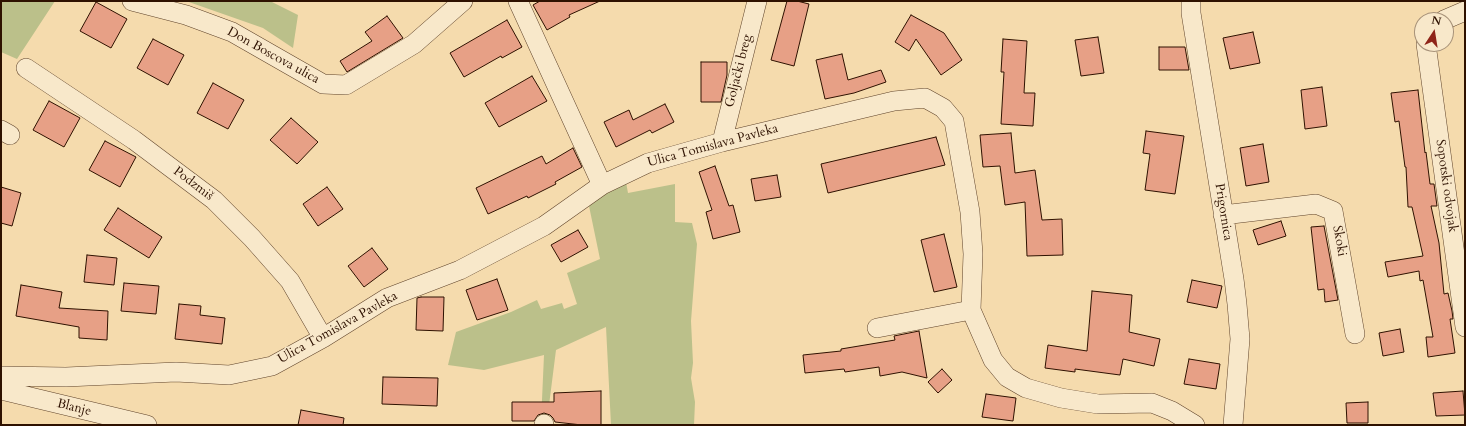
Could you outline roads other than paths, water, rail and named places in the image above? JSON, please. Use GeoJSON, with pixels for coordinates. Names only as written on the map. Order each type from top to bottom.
{"type":"FeatureCollection","features":[{"type":"Feature","properties":{"kind":"street","name":"Don Boscova ulica"},"geometry":{"type":"LineString","coordinates":[[132,1],[186,15],[232,32],[323,84],[346,85],[414,44],[463,1]]}},
{"type":"Feature","properties":{"kind":"street"},"geometry":{"type":"LineString","coordinates":[[518,1],[602,185]]}},
{"type":"Feature","properties":{"kind":"street","name":"Goljački breg"},"geometry":{"type":"LineString","coordinates":[[722,142],[757,1]]}},
{"type":"Feature","properties":{"kind":"street","name":"Prigornica"},"geometry":{"type":"LineString","coordinates":[[1190,1],[1234,280],[1240,339],[1233,425]]}},
{"type":"Feature","properties":{"kind":"street"},"geometry":{"type":"LineString","coordinates":[[1454,16],[1465,11]]}},
{"type":"Feature","properties":{"kind":"street","name":"Sopotski odvojak"},"geometry":{"type":"LineString","coordinates":[[1427,52],[1465,327]]}},
{"type":"Feature","properties":{"kind":"street","name":"Podzmiš"},"geometry":{"type":"LineString","coordinates":[[26,68],[134,140],[214,200],[252,238],[290,281],[323,338]]}},
{"type":"Feature","properties":{"kind":"street","name":"Ulica Tomislava Pavleka"},"geometry":{"type":"LineString","coordinates":[[1,376],[66,377],[176,372],[229,375],[272,366],[323,338],[387,298],[460,270],[544,226],[602,185],[648,163],[722,142],[894,101],[925,98],[943,108],[954,121],[970,212],[973,254],[971,310],[993,360],[1007,377],[1026,388],[1061,398],[1098,404],[1152,403],[1172,410],[1195,425]]}},
{"type":"Feature","properties":{"kind":"street","name":"Skoki"},"geometry":{"type":"LineString","coordinates":[[1223,215],[1316,204],[1333,211],[1355,334]]}},
{"type":"Feature","properties":{"kind":"street"},"geometry":{"type":"LineString","coordinates":[[877,328],[971,310]]}},
{"type":"Feature","properties":{"kind":"street","name":"Blanje"},"geometry":{"type":"LineString","coordinates":[[1,390],[147,425]]}}]}
